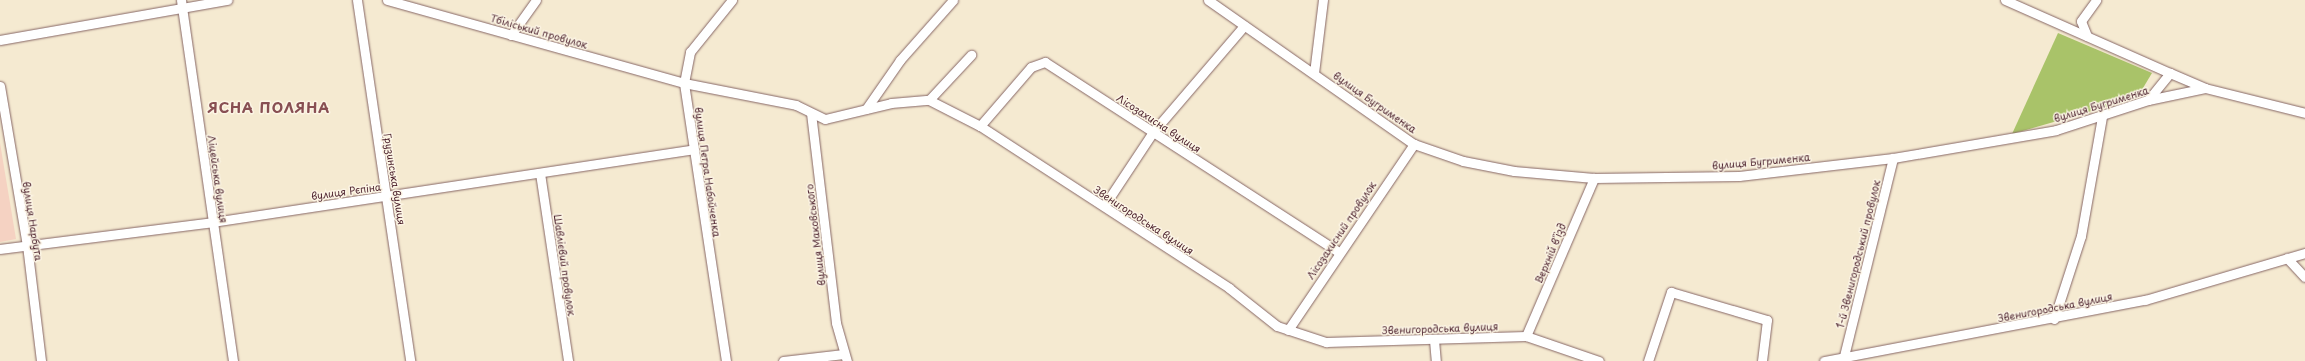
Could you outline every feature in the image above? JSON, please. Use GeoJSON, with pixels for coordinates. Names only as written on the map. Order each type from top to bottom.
{"type":"FeatureCollection","features":[{"type":"Feature","properties":{"kind":"street"},"geometry":{"type":"LineString","coordinates":[[0,40],[181,3],[228,0]]}},
{"type":"Feature","properties":{"kind":"street","name":"Грузинська вулиця"},"geometry":{"type":"LineString","coordinates":[[357,0],[387,196],[410,361]]}},
{"type":"Feature","properties":{"kind":"street","name":"Тбіліський провулок"},"geometry":{"type":"LineString","coordinates":[[387,0],[684,83]]}},
{"type":"Feature","properties":{"kind":"street"},"geometry":{"type":"LineString","coordinates":[[511,35],[536,0]]}},
{"type":"Feature","properties":{"kind":"street","name":"вулиця Петра Набойченка"},"geometry":{"type":"LineString","coordinates":[[726,361],[684,83],[690,52],[732,0]]}},
{"type":"Feature","properties":{"kind":"street"},"geometry":{"type":"LineString","coordinates":[[866,109],[900,60],[952,0]]}},
{"type":"Feature","properties":{"kind":"street","name":"вулиця Бугрименка"},"geometry":{"type":"LineString","coordinates":[[1208,0],[1414,144],[1463,161],[1514,171],[1594,178],[1739,176],[1893,158],[2056,130],[2102,117],[2148,100],[2205,88],[2305,113]]}},
{"type":"Feature","properties":{"kind":"street"},"geometry":{"type":"LineString","coordinates":[[1314,73],[1323,0]]}},
{"type":"Feature","properties":{"kind":"street"},"geometry":{"type":"LineString","coordinates":[[2005,0],[2205,88]]}},
{"type":"Feature","properties":{"kind":"street"},"geometry":{"type":"LineString","coordinates":[[2087,36],[2081,21],[2096,0]]}},
{"type":"Feature","properties":{"kind":"street","name":"Ліцейська вулиця"},"geometry":{"type":"LineString","coordinates":[[181,3],[233,361]]}},
{"type":"Feature","properties":{"kind":"street"},"geometry":{"type":"LineString","coordinates":[[1104,206],[1153,132],[1244,26]]}},
{"type":"Feature","properties":{"kind":"street"},"geometry":{"type":"LineString","coordinates":[[684,83],[796,105],[825,119],[866,109],[929,100],[971,54]]}},
{"type":"Feature","properties":{"kind":"street","name":"Лісозахисна вулиця"},"geometry":{"type":"LineString","coordinates":[[980,126],[1031,68],[1045,62],[1339,252]]}},
{"type":"Feature","properties":{"kind":"street"},"geometry":{"type":"LineString","coordinates":[[2148,100],[2170,73]]}},
{"type":"Feature","properties":{"kind":"street","name":"вулиця Нарбута"},"geometry":{"type":"LineString","coordinates":[[0,86],[27,245],[41,361]]}},
{"type":"Feature","properties":{"kind":"street","name":"Звенигородська вулиця"},"geometry":{"type":"LineString","coordinates":[[929,100],[980,126],[1104,206],[1229,288],[1277,326],[1326,342],[1434,340],[1526,336],[1599,361]]}},
{"type":"Feature","properties":{"kind":"street","name":"вулиця Маковського"},"geometry":{"type":"LineString","coordinates":[[783,361],[846,357],[836,323],[811,113]]}},
{"type":"Feature","properties":{"kind":"street"},"geometry":{"type":"LineString","coordinates":[[2054,319],[2081,236],[2102,117]]}},
{"type":"Feature","properties":{"kind":"street","name":"Лісозахисний провулок"},"geometry":{"type":"LineString","coordinates":[[1288,330],[1339,252],[1414,144]]}},
{"type":"Feature","properties":{"kind":"street","name":"вулиця Рєпіна"},"geometry":{"type":"LineString","coordinates":[[0,249],[213,222],[694,149]]}},
{"type":"Feature","properties":{"kind":"street","name":"1-й Звенигородський провулок"},"geometry":{"type":"LineString","coordinates":[[1844,356],[1893,158]]}},
{"type":"Feature","properties":{"kind":"street","name":"Шавлієвий провулок"},"geometry":{"type":"LineString","coordinates":[[540,173],[568,361]]}},
{"type":"Feature","properties":{"kind":"street","name":"Верхній в'їзд"},"geometry":{"type":"LineString","coordinates":[[1526,336],[1594,178]]}},
{"type":"Feature","properties":{"kind":"street"},"geometry":{"type":"LineString","coordinates":[[2305,253],[2287,258],[2305,277]]}},
{"type":"Feature","properties":{"kind":"street","name":"Звенигородська вулиця"},"geometry":{"type":"LineString","coordinates":[[1824,361],[1844,356],[2054,319],[2145,300],[2287,258]]}},
{"type":"Feature","properties":{"kind":"street"},"geometry":{"type":"LineString","coordinates":[[1648,361],[1670,292],[1767,320],[1762,361]]}},
{"type":"Feature","properties":{"kind":"street"},"geometry":{"type":"LineString","coordinates":[[1434,340],[1436,361]]}},
{"type":"Feature","properties":{"kind":"shaded area"},"geometry":{"type":"Polygon","coordinates":[[[0,143],[16,239],[0,242],[0,143]]]}},
{"type":"Feature","properties":{"kind":"green space"},"geometry":{"type":"Polygon","coordinates":[[[2058,33],[2152,73],[2137,98],[2012,134],[2058,33]]]}},
{"type":"Feature","properties":{"kind":"district","name":"ЯСНА ПОЛЯНА"},"geometry":{"type":"Point","coordinates":[269,108]}}]}
